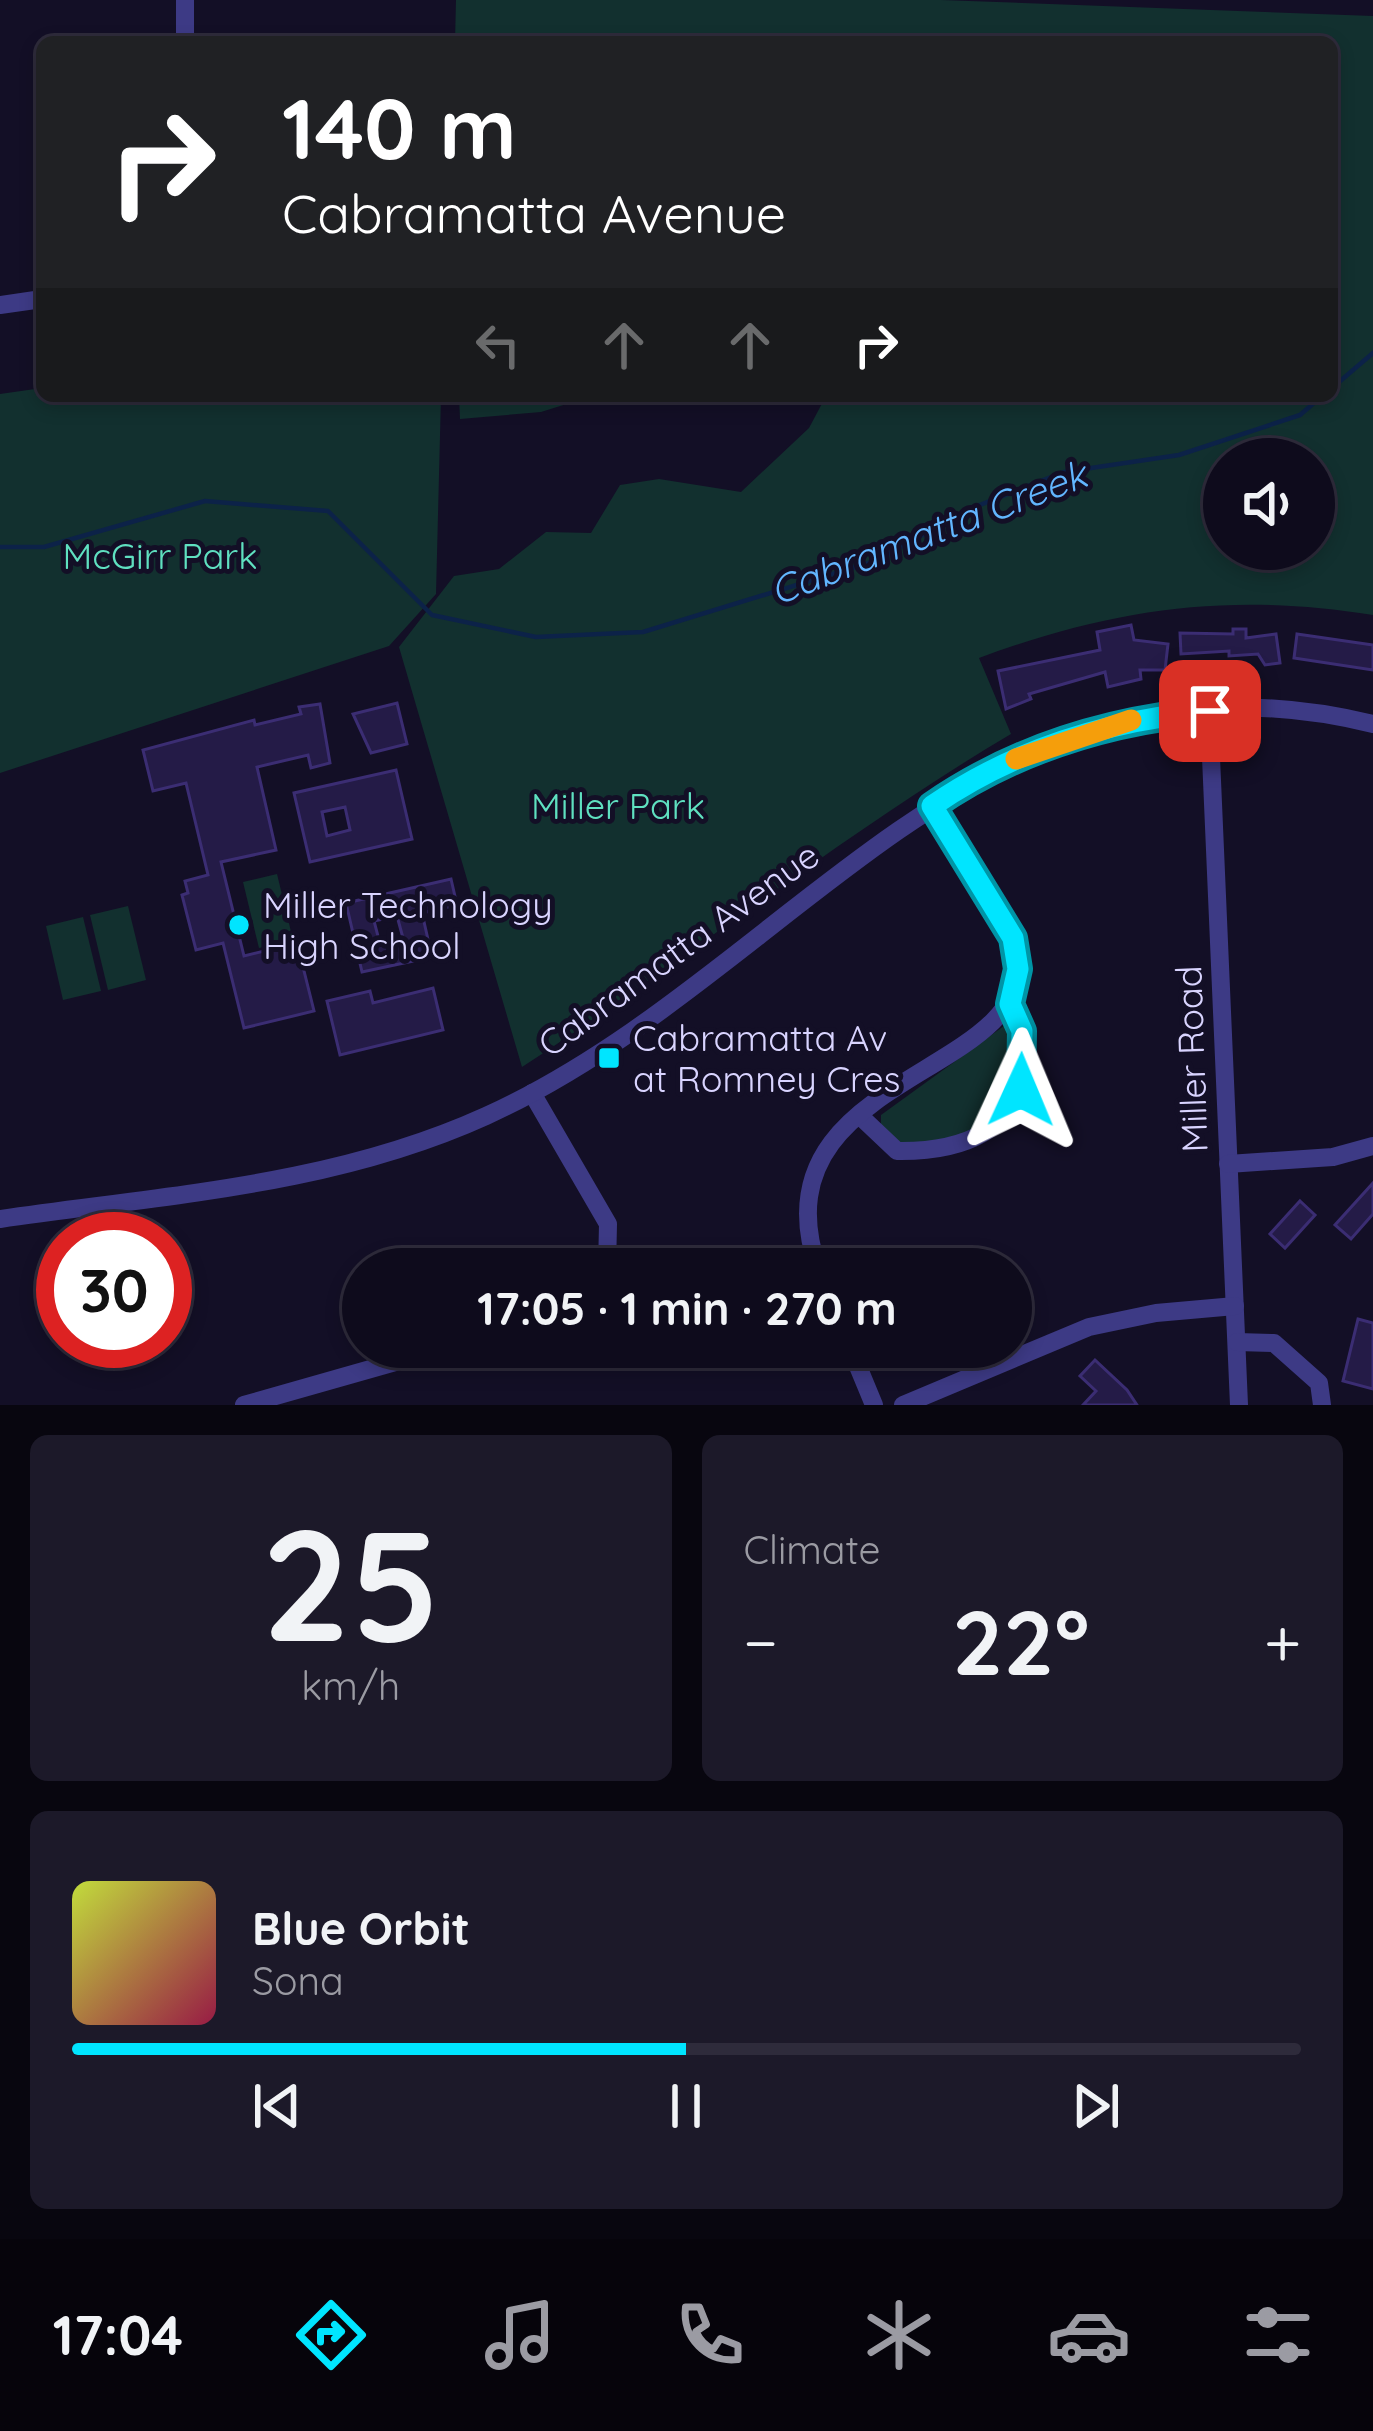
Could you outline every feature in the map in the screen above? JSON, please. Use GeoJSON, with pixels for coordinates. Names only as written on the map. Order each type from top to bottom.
{"type":"FeatureCollection","features":[{"type":"Feature","properties":{"kind":"street"},"geometry":{"type":"LineString","coordinates":[[185,0],[185,36]]}},
{"type":"Feature","properties":{"kind":"street"},"geometry":{"type":"LineString","coordinates":[[0,304],[36,300]]}},
{"type":"Feature","properties":{"kind":"street","name":"Cabramatta Avenue"},"geometry":{"type":"LineString","coordinates":[[0,1219],[309,1174],[420,1142],[532,1093],[604,1048],[932,806],[1012,760],[1077,734],[1158,716],[1210,711],[1288,710],[1373,724]]}},
{"type":"Feature","properties":{"kind":"street","name":"Miller Road"},"geometry":{"type":"LineString","coordinates":[[1210,711],[1239,1405]]}},
{"type":"Feature","properties":{"kind":"street"},"geometry":{"type":"LineString","coordinates":[[860,1116],[897,1151],[989,1133],[1012,1110],[1021,1090],[1022,1031],[1010,1004],[1018,969],[1013,938],[932,806]]}},
{"type":"Feature","properties":{"kind":"street"},"geometry":{"type":"LineString","coordinates":[[814,1248],[806,1203],[814,1168],[833,1137],[1010,1004]]}},
{"type":"Feature","properties":{"kind":"street"},"geometry":{"type":"LineString","coordinates":[[532,1093],[608,1224],[607,1248]]}},
{"type":"Feature","properties":{"kind":"street"},"geometry":{"type":"LineString","coordinates":[[1228,1164],[1333,1157],[1373,1146]]}},
{"type":"Feature","properties":{"kind":"street"},"geometry":{"type":"LineString","coordinates":[[903,1405],[1089,1327],[1156,1313],[1235,1306]]}},
{"type":"Feature","properties":{"kind":"street"},"geometry":{"type":"LineString","coordinates":[[1237,1342],[1274,1342],[1318,1382],[1322,1405]]}},
{"type":"Feature","properties":{"kind":"street"},"geometry":{"type":"LineString","coordinates":[[244,1405],[374,1368]]}},
{"type":"Feature","properties":{"kind":"street"},"geometry":{"type":"LineString","coordinates":[[859,1368],[874,1405]]}},
{"type":"Feature","properties":{"kind":"green space","name":"Miller Park"},"geometry":{"type":"Polygon","coordinates":[[[456,0],[941,0],[1373,16],[1373,615],[1270,605],[1173,609],[1077,627],[979,658],[1011,734],[886,813],[522,1067],[399,647],[454,576],[499,569],[546,532],[591,533],[620,485],[659,479],[741,492],[809,428],[823,402],[1338,402],[1338,36],[455,36],[456,0]]]}},
{"type":"Feature","properties":{"kind":"green space","name":"McGirr Park"},"geometry":{"type":"Polygon","coordinates":[[[36,389],[36,402],[441,402],[436,594],[389,646],[0,773],[0,394],[36,389]]]}},
{"type":"Feature","properties":{"kind":"green space"},"geometry":{"type":"Polygon","coordinates":[[[459,402],[573,402],[541,412],[460,419],[459,402]]]}},
{"type":"Feature","properties":{"kind":"green space"},"geometry":{"type":"Polygon","coordinates":[[[277,874],[293,940],[259,948],[243,882],[277,874]]]}},
{"type":"Feature","properties":{"kind":"green space"},"geometry":{"type":"Polygon","coordinates":[[[128,906],[146,980],[108,990],[90,915],[128,906]]]}},
{"type":"Feature","properties":{"kind":"green space"},"geometry":{"type":"Polygon","coordinates":[[[83,917],[101,991],[63,1000],[46,926],[83,917]]]}},
{"type":"Feature","properties":{"kind":"green space"},"geometry":{"type":"Polygon","coordinates":[[[1008,1023],[1015,1036],[1018,1066],[1009,1096],[991,1121],[963,1137],[905,1147],[881,1129],[881,1115],[1008,1023]]]}},
{"type":"Feature","properties":{"kind":"building"},"geometry":{"type":"Polygon","coordinates":[[[1131,625],[1134,640],[1168,644],[1165,670],[1140,670],[1141,679],[1108,687],[1105,672],[1029,694],[1031,699],[1006,709],[998,671],[1100,650],[1097,632],[1131,625]]]}},
{"type":"Feature","properties":{"kind":"building"},"geometry":{"type":"Polygon","coordinates":[[[1233,629],[1246,629],[1246,638],[1276,634],[1280,663],[1265,665],[1258,654],[1229,656],[1229,651],[1181,654],[1180,633],[1233,634],[1233,629]]]}},
{"type":"Feature","properties":{"kind":"building"},"geometry":{"type":"Polygon","coordinates":[[[1297,634],[1373,645],[1373,670],[1294,658],[1297,634]]]}},
{"type":"Feature","properties":{"kind":"building"},"geometry":{"type":"Polygon","coordinates":[[[397,703],[407,744],[371,753],[353,714],[397,703]]]}},
{"type":"Feature","properties":{"kind":"building"},"geometry":{"type":"Polygon","coordinates":[[[320,704],[330,763],[311,768],[308,755],[257,767],[276,850],[221,862],[244,956],[297,943],[314,1011],[244,1028],[223,943],[196,950],[182,895],[188,893],[185,881],[208,875],[186,783],[153,791],[143,750],[254,720],[255,725],[301,714],[299,707],[320,704]]]}},
{"type":"Feature","properties":{"kind":"building"},"geometry":{"type":"Polygon","coordinates":[[[396,770],[412,839],[310,862],[294,793],[396,770]],[[345,807],[322,812],[327,836],[350,830],[345,807]]]}},
{"type":"Feature","properties":{"kind":"building"},"geometry":{"type":"Polygon","coordinates":[[[451,879],[457,905],[422,913],[432,957],[362,972],[346,903],[451,879]],[[397,916],[374,921],[380,944],[403,938],[397,916]]]}},
{"type":"Feature","properties":{"kind":"building"},"geometry":{"type":"Polygon","coordinates":[[[433,988],[443,1030],[340,1055],[327,1001],[370,991],[373,1003],[433,988]]]}},
{"type":"Feature","properties":{"kind":"building"},"geometry":{"type":"Polygon","coordinates":[[[1373,1183],[1373,1214],[1351,1239],[1335,1225],[1373,1183]]]}},
{"type":"Feature","properties":{"kind":"building"},"geometry":{"type":"Polygon","coordinates":[[[1300,1201],[1315,1215],[1285,1248],[1270,1234],[1300,1201]]]}},
{"type":"Feature","properties":{"kind":"building"},"geometry":{"type":"Polygon","coordinates":[[[1358,1319],[1373,1323],[1373,1389],[1343,1381],[1358,1319]]]}},
{"type":"Feature","properties":{"kind":"building"},"geometry":{"type":"Polygon","coordinates":[[[1095,1360],[1137,1405],[1083,1405],[1096,1391],[1080,1376],[1095,1360]]]}},
{"type":"Feature","properties":{"kind":"waterway","name":"Cabramatta Creek"},"geometry":{"type":"LineString","coordinates":[[1338,383],[1373,353]]}},
{"type":"Feature","properties":{"kind":"waterway","name":"Cabramatta Creek"},"geometry":{"type":"LineString","coordinates":[[0,547],[44,547],[205,501],[328,511],[432,615],[536,637],[643,632],[875,561],[972,508],[1064,472],[1179,455],[1300,415],[1315,402]]}},
{"type":"Feature","properties":{"kind":"slow traffic"},"geometry":{"type":"LineString","coordinates":[[1016,759],[1077,734],[1131,720]]}},
{"type":"Feature","properties":{"kind":"place","name":"Miller Technology High School"},"geometry":{"type":"Point","coordinates":[239,925]}},
{"type":"Feature","properties":{"kind":"place","name":"Cabramatta Av at Romney Cres"},"geometry":{"type":"Point","coordinates":[609,1058]}},
{"type":"Feature","properties":{"kind":"route"},"geometry":{"type":"LineString","coordinates":[[1021,1090],[1022,1031],[1010,1004],[1018,969],[1013,938],[932,806],[1012,760],[1077,734],[1158,716],[1210,711]]}}]}
